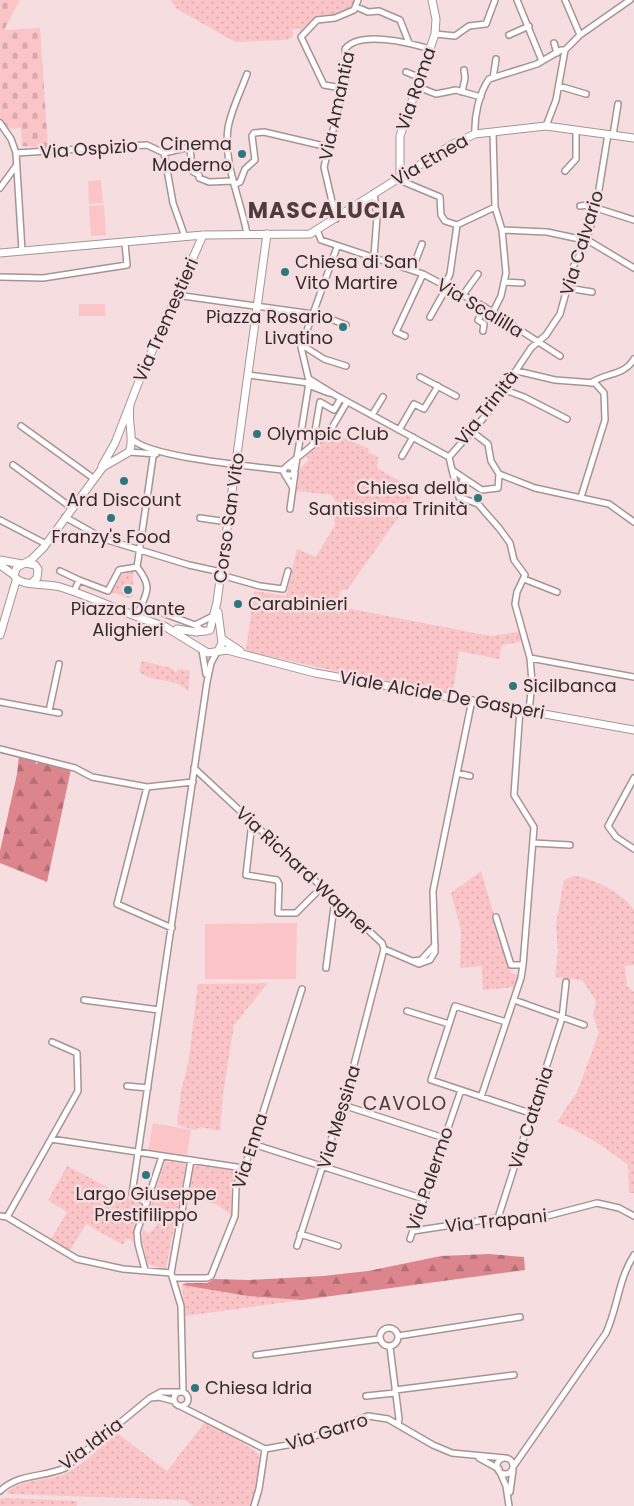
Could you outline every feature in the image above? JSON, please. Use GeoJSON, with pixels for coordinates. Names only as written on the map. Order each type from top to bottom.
{"type":"FeatureCollection","features":[{"type":"Feature","properties":{"kind":"main road","name":"Via Roma"},"geometry":{"type":"LineString","coordinates":[[400,178],[400,136],[435,34],[436,19],[432,0]]}},
{"type":"Feature","properties":{"kind":"main road","name":"Via Etnea"},"geometry":{"type":"LineString","coordinates":[[0,253],[203,235],[310,234],[453,144],[474,134],[546,126],[634,138]]}},
{"type":"Feature","properties":{"kind":"main road","name":"Corso San Vito"},"geometry":{"type":"LineString","coordinates":[[217,602],[268,234]]}},
{"type":"Feature","properties":{"kind":"main road","name":"Via Tremestieri"},"geometry":{"type":"LineString","coordinates":[[95,476],[116,441],[176,295],[203,235]]}},
{"type":"Feature","properties":{"kind":"main road"},"geometry":{"type":"LineString","coordinates":[[0,635],[17,594],[30,583],[39,570],[39,557],[45,546],[95,476],[108,463],[127,453],[132,437],[128,418],[130,405]]}},
{"type":"Feature","properties":{"kind":"main road"},"geometry":{"type":"LineString","coordinates":[[127,453],[116,451],[116,441],[123,431],[132,437]]}},
{"type":"Feature","properties":{"kind":"main road"},"geometry":{"type":"LineString","coordinates":[[7,615],[16,569],[45,546]]}},
{"type":"Feature","properties":{"kind":"main road"},"geometry":{"type":"LineString","coordinates":[[0,560],[34,565],[46,579],[61,587],[164,626],[184,631],[207,631],[252,656]]}},
{"type":"Feature","properties":{"kind":"main road"},"geometry":{"type":"LineString","coordinates":[[0,564],[15,578],[30,583],[61,587]]}},
{"type":"Feature","properties":{"kind":"main road"},"geometry":{"type":"LineString","coordinates":[[202,649],[200,639],[207,631],[214,616],[217,602]]}},
{"type":"Feature","properties":{"kind":"main road"},"geometry":{"type":"LineString","coordinates":[[217,602],[221,638],[218,651]]}},
{"type":"Feature","properties":{"kind":"main road"},"geometry":{"type":"LineString","coordinates":[[164,626],[210,654],[226,650],[252,656]]}},
{"type":"Feature","properties":{"kind":"main road","name":"Viale Alcide De Gasperi"},"geometry":{"type":"LineString","coordinates":[[252,656],[315,673],[634,730]]}},
{"type":"Feature","properties":{"kind":"street"},"geometry":{"type":"LineString","coordinates":[[357,7],[358,0]]}},
{"type":"Feature","properties":{"kind":"street"},"geometry":{"type":"LineString","coordinates":[[435,34],[455,36],[469,26],[486,24],[495,0]]}},
{"type":"Feature","properties":{"kind":"street"},"geometry":{"type":"LineString","coordinates":[[517,0],[542,61]]}},
{"type":"Feature","properties":{"kind":"street"},"geometry":{"type":"LineString","coordinates":[[565,0],[580,35]]}},
{"type":"Feature","properties":{"kind":"street"},"geometry":{"type":"LineString","coordinates":[[474,134],[474,124],[487,81],[542,61],[565,50],[580,35],[627,1]]}},
{"type":"Feature","properties":{"kind":"street"},"geometry":{"type":"LineString","coordinates":[[357,7],[368,12],[379,10],[400,20],[409,43]]}},
{"type":"Feature","properties":{"kind":"street"},"geometry":{"type":"LineString","coordinates":[[342,88],[324,86],[301,37],[317,20],[335,18],[357,7]]}},
{"type":"Feature","properties":{"kind":"street"},"geometry":{"type":"LineString","coordinates":[[509,35],[529,26]]}},
{"type":"Feature","properties":{"kind":"street","name":"Via Amantia"},"geometry":{"type":"LineString","coordinates":[[336,219],[324,166],[348,69],[345,49],[353,42],[362,39],[409,43],[430,49]]}},
{"type":"Feature","properties":{"kind":"street"},"geometry":{"type":"LineString","coordinates":[[554,43],[557,53]]}},
{"type":"Feature","properties":{"kind":"street"},"geometry":{"type":"LineString","coordinates":[[546,126],[559,86],[565,50]]}},
{"type":"Feature","properties":{"kind":"street"},"geometry":{"type":"LineString","coordinates":[[493,78],[496,59]]}},
{"type":"Feature","properties":{"kind":"street"},"geometry":{"type":"LineString","coordinates":[[462,92],[465,78],[464,70]]}},
{"type":"Feature","properties":{"kind":"street"},"geometry":{"type":"LineString","coordinates":[[406,72],[421,78]]}},
{"type":"Feature","properties":{"kind":"street"},"geometry":{"type":"LineString","coordinates":[[247,74],[228,128],[228,148],[233,183],[243,210],[247,234]]}},
{"type":"Feature","properties":{"kind":"street"},"geometry":{"type":"LineString","coordinates":[[559,86],[586,94]]}},
{"type":"Feature","properties":{"kind":"street"},"geometry":{"type":"LineString","coordinates":[[418,87],[436,94],[456,90],[481,97]]}},
{"type":"Feature","properties":{"kind":"street","name":"Via Calvario"},"geometry":{"type":"LineString","coordinates":[[535,342],[546,335],[559,316],[573,267],[587,241],[597,206],[618,104]]}},
{"type":"Feature","properties":{"kind":"street"},"geometry":{"type":"LineString","coordinates":[[0,123],[11,139],[16,154],[22,251]]}},
{"type":"Feature","properties":{"kind":"street"},"geometry":{"type":"LineString","coordinates":[[565,170],[576,159],[576,130]]}},
{"type":"Feature","properties":{"kind":"street"},"geometry":{"type":"LineString","coordinates":[[164,153],[190,147],[192,171],[199,175],[199,178],[209,182],[233,183],[240,182],[250,163],[255,160],[252,136],[254,133],[264,132],[328,146]]}},
{"type":"Feature","properties":{"kind":"street"},"geometry":{"type":"LineString","coordinates":[[493,132],[494,207],[502,230],[506,273],[501,296],[493,312]]}},
{"type":"Feature","properties":{"kind":"street","name":"Via Ospizio"},"geometry":{"type":"LineString","coordinates":[[16,154],[147,145],[164,153],[173,203],[185,237]]}},
{"type":"Feature","properties":{"kind":"street"},"geometry":{"type":"LineString","coordinates":[[0,188],[16,165]]}},
{"type":"Feature","properties":{"kind":"street"},"geometry":{"type":"LineString","coordinates":[[400,178],[404,182],[440,198],[442,220],[457,225],[494,207]]}},
{"type":"Feature","properties":{"kind":"street"},"geometry":{"type":"LineString","coordinates":[[374,193],[376,217],[374,256]]}},
{"type":"Feature","properties":{"kind":"street"},"geometry":{"type":"LineString","coordinates":[[580,206],[597,206],[634,220]]}},
{"type":"Feature","properties":{"kind":"street"},"geometry":{"type":"LineString","coordinates":[[430,317],[450,274],[457,225]]}},
{"type":"Feature","properties":{"kind":"street","name":"Via Scalilla"},"geometry":{"type":"LineString","coordinates":[[317,230],[319,239],[337,247],[374,256],[423,274],[485,307],[535,342],[560,356]]}},
{"type":"Feature","properties":{"kind":"street"},"geometry":{"type":"LineString","coordinates":[[502,230],[547,232],[587,241],[634,268]]}},
{"type":"Feature","properties":{"kind":"street"},"geometry":{"type":"LineString","coordinates":[[0,277],[43,278],[128,265],[125,243]]}},
{"type":"Feature","properties":{"kind":"street"},"geometry":{"type":"LineString","coordinates":[[412,270],[422,244]]}},
{"type":"Feature","properties":{"kind":"street"},"geometry":{"type":"LineString","coordinates":[[290,509],[309,382],[301,352],[302,345],[337,247]]}},
{"type":"Feature","properties":{"kind":"street"},"geometry":{"type":"LineString","coordinates":[[405,336],[396,332],[423,274]]}},
{"type":"Feature","properties":{"kind":"street"},"geometry":{"type":"LineString","coordinates":[[464,296],[478,274]]}},
{"type":"Feature","properties":{"kind":"street"},"geometry":{"type":"LineString","coordinates":[[504,282],[522,283]]}},
{"type":"Feature","properties":{"kind":"street"},"geometry":{"type":"LineString","coordinates":[[568,288],[592,292]]}},
{"type":"Feature","properties":{"kind":"street"},"geometry":{"type":"LineString","coordinates":[[176,295],[314,314],[346,325]]}},
{"type":"Feature","properties":{"kind":"street"},"geometry":{"type":"LineString","coordinates":[[483,331],[484,324],[478,320],[485,307]]}},
{"type":"Feature","properties":{"kind":"street","name":"Via Trinità"},"geometry":{"type":"LineString","coordinates":[[499,474],[498,488],[495,490],[482,490],[452,470],[449,457],[505,390],[535,342]]}},
{"type":"Feature","properties":{"kind":"street"},"geometry":{"type":"LineString","coordinates":[[302,345],[324,359],[346,366]]}},
{"type":"Feature","properties":{"kind":"street"},"geometry":{"type":"LineString","coordinates":[[591,383],[598,378],[618,374],[628,367],[634,359]]}},
{"type":"Feature","properties":{"kind":"street"},"geometry":{"type":"LineString","coordinates":[[517,371],[555,380],[591,383],[598,386],[604,393],[604,420],[581,498]]}},
{"type":"Feature","properties":{"kind":"street"},"geometry":{"type":"LineString","coordinates":[[248,375],[309,382],[449,457]]}},
{"type":"Feature","properties":{"kind":"street"},"geometry":{"type":"LineString","coordinates":[[420,377],[456,396]]}},
{"type":"Feature","properties":{"kind":"street"},"geometry":{"type":"LineString","coordinates":[[399,430],[414,404],[424,409],[438,386]]}},
{"type":"Feature","properties":{"kind":"street"},"geometry":{"type":"LineString","coordinates":[[505,390],[567,419]]}},
{"type":"Feature","properties":{"kind":"street"},"geometry":{"type":"LineString","coordinates":[[372,415],[382,397]]}},
{"type":"Feature","properties":{"kind":"street"},"geometry":{"type":"LineString","coordinates":[[334,410],[341,398]]}},
{"type":"Feature","properties":{"kind":"street"},"geometry":{"type":"LineString","coordinates":[[313,444],[320,402],[340,413]]}},
{"type":"Feature","properties":{"kind":"street"},"geometry":{"type":"LineString","coordinates":[[285,470],[298,456],[330,431],[347,402]]}},
{"type":"Feature","properties":{"kind":"street"},"geometry":{"type":"LineString","coordinates":[[21,426],[95,476]]}},
{"type":"Feature","properties":{"kind":"street"},"geometry":{"type":"LineString","coordinates":[[471,431],[488,444],[491,461],[499,474],[535,488],[609,504],[634,522]]}},
{"type":"Feature","properties":{"kind":"street"},"geometry":{"type":"LineString","coordinates":[[132,437],[142,447],[154,452]]}},
{"type":"Feature","properties":{"kind":"street"},"geometry":{"type":"LineString","coordinates":[[402,456],[412,437]]}},
{"type":"Feature","properties":{"kind":"street"},"geometry":{"type":"LineString","coordinates":[[137,616],[149,586],[137,565],[154,452]]}},
{"type":"Feature","properties":{"kind":"street"},"geometry":{"type":"LineString","coordinates":[[127,453],[154,452],[285,470],[292,466],[295,472]]}},
{"type":"Feature","properties":{"kind":"street"},"geometry":{"type":"LineString","coordinates":[[13,465],[72,508]]}},
{"type":"Feature","properties":{"kind":"street"},"geometry":{"type":"LineString","coordinates":[[285,470],[290,477],[295,472]]}},
{"type":"Feature","properties":{"kind":"street"},"geometry":{"type":"LineString","coordinates":[[285,470],[293,488]]}},
{"type":"Feature","properties":{"kind":"street"},"geometry":{"type":"LineString","coordinates":[[452,470],[460,497]]}},
{"type":"Feature","properties":{"kind":"street"},"geometry":{"type":"LineString","coordinates":[[460,497],[463,479]]}},
{"type":"Feature","properties":{"kind":"street"},"geometry":{"type":"LineString","coordinates":[[460,497],[478,504],[499,528],[510,543],[514,560],[524,571],[524,579],[517,592],[516,604],[530,658],[532,682],[529,711]]}},
{"type":"Feature","properties":{"kind":"street"},"geometry":{"type":"LineString","coordinates":[[66,517],[104,540],[260,586],[283,589],[288,571]]}},
{"type":"Feature","properties":{"kind":"street"},"geometry":{"type":"LineString","coordinates":[[200,518],[228,522]]}},
{"type":"Feature","properties":{"kind":"street"},"geometry":{"type":"LineString","coordinates":[[0,520],[45,546]]}},
{"type":"Feature","properties":{"kind":"street"},"geometry":{"type":"LineString","coordinates":[[60,571],[108,591],[119,570],[137,565]]}},
{"type":"Feature","properties":{"kind":"street"},"geometry":{"type":"LineString","coordinates":[[524,579],[557,592]]}},
{"type":"Feature","properties":{"kind":"street"},"geometry":{"type":"LineString","coordinates":[[74,592],[79,580]]}},
{"type":"Feature","properties":{"kind":"street"},"geometry":{"type":"LineString","coordinates":[[141,605],[207,631]]}},
{"type":"Feature","properties":{"kind":"street"},"geometry":{"type":"LineString","coordinates":[[194,625],[214,616]]}},
{"type":"Feature","properties":{"kind":"street"},"geometry":{"type":"LineString","coordinates":[[202,649],[206,662],[207,682]]}},
{"type":"Feature","properties":{"kind":"street"},"geometry":{"type":"LineString","coordinates":[[147,1203],[132,1194],[207,682],[211,663],[218,651]]}},
{"type":"Feature","properties":{"kind":"street"},"geometry":{"type":"LineString","coordinates":[[530,658],[634,677]]}},
{"type":"Feature","properties":{"kind":"street"},"geometry":{"type":"LineString","coordinates":[[49,711],[59,664]]}},
{"type":"Feature","properties":{"kind":"street"},"geometry":{"type":"LineString","coordinates":[[384,949],[415,964],[425,964],[432,957],[435,944],[433,890],[472,700]]}},
{"type":"Feature","properties":{"kind":"street"},"geometry":{"type":"LineString","coordinates":[[0,702],[59,713]]}},
{"type":"Feature","properties":{"kind":"street"},"geometry":{"type":"LineString","coordinates":[[481,1097],[518,989],[523,965],[533,843],[532,822],[517,803],[514,795],[520,709]]}},
{"type":"Feature","properties":{"kind":"street"},"geometry":{"type":"LineString","coordinates":[[0,749],[74,768],[92,777],[147,786],[192,782]]}},
{"type":"Feature","properties":{"kind":"street","name":"Via Richard Wagner"},"geometry":{"type":"LineString","coordinates":[[194,768],[382,944],[384,949],[375,985]]}},
{"type":"Feature","properties":{"kind":"street"},"geometry":{"type":"LineString","coordinates":[[458,773],[470,776]]}},
{"type":"Feature","properties":{"kind":"street"},"geometry":{"type":"LineString","coordinates":[[634,778],[631,791],[608,826],[616,838],[634,849]]}},
{"type":"Feature","properties":{"kind":"street"},"geometry":{"type":"LineString","coordinates":[[147,786],[118,904],[172,928]]}},
{"type":"Feature","properties":{"kind":"street"},"geometry":{"type":"LineString","coordinates":[[252,822],[246,875],[277,880],[279,884],[278,913],[296,913],[322,887]]}},
{"type":"Feature","properties":{"kind":"street"},"geometry":{"type":"LineString","coordinates":[[533,843],[570,845]]}},
{"type":"Feature","properties":{"kind":"street"},"geometry":{"type":"LineString","coordinates":[[326,968],[335,900]]}},
{"type":"Feature","properties":{"kind":"street"},"geometry":{"type":"LineString","coordinates":[[496,917],[511,965],[523,965]]}},
{"type":"Feature","properties":{"kind":"street","name":"Via Catania"},"geometry":{"type":"LineString","coordinates":[[498,1218],[562,1018],[566,982]]}},
{"type":"Feature","properties":{"kind":"street","name":"Via Messina"},"geometry":{"type":"LineString","coordinates":[[297,1246],[343,1104],[375,985]]}},
{"type":"Feature","properties":{"kind":"street","name":"Via Enna"},"geometry":{"type":"LineString","coordinates":[[172,1275],[207,1278],[211,1276],[235,1216],[236,1187],[253,1144],[302,989]]}},
{"type":"Feature","properties":{"kind":"street"},"geometry":{"type":"LineString","coordinates":[[84,1000],[159,1010]]}},
{"type":"Feature","properties":{"kind":"street"},"geometry":{"type":"LineString","coordinates":[[514,1000],[584,1025]]}},
{"type":"Feature","properties":{"kind":"street"},"geometry":{"type":"LineString","coordinates":[[506,1022],[455,1006],[431,1080],[532,1114]]}},
{"type":"Feature","properties":{"kind":"street"},"geometry":{"type":"LineString","coordinates":[[407,1011],[448,1024]]}},
{"type":"Feature","properties":{"kind":"street"},"geometry":{"type":"LineString","coordinates":[[7,1216],[76,1096],[79,1084],[77,1053],[52,1042]]}},
{"type":"Feature","properties":{"kind":"street"},"geometry":{"type":"LineString","coordinates":[[126,1086],[148,1088]]}},
{"type":"Feature","properties":{"kind":"street","name":"Via Palermo"},"geometry":{"type":"LineString","coordinates":[[410,1239],[460,1090]]}},
{"type":"Feature","properties":{"kind":"street"},"geometry":{"type":"LineString","coordinates":[[343,1104],[444,1138]]}},
{"type":"Feature","properties":{"kind":"street"},"geometry":{"type":"LineString","coordinates":[[51,1139],[243,1168]]}},
{"type":"Feature","properties":{"kind":"street"},"geometry":{"type":"LineString","coordinates":[[253,1144],[424,1199]]}},
{"type":"Feature","properties":{"kind":"street"},"geometry":{"type":"LineString","coordinates":[[145,1270],[137,1238],[162,1156]]}},
{"type":"Feature","properties":{"kind":"street"},"geometry":{"type":"LineString","coordinates":[[150,1398],[161,1397],[174,1401],[184,1384],[180,1354],[181,1306],[172,1275],[191,1160]]}},
{"type":"Feature","properties":{"kind":"street","name":"Via Trapani"},"geometry":{"type":"LineString","coordinates":[[413,1231],[498,1218],[528,1221],[597,1203],[619,1208],[634,1216]]}},
{"type":"Feature","properties":{"kind":"street"},"geometry":{"type":"LineString","coordinates":[[0,1216],[7,1216],[77,1259],[114,1268],[145,1270],[172,1275]]}},
{"type":"Feature","properties":{"kind":"street"},"geometry":{"type":"LineString","coordinates":[[300,1234],[338,1246]]}},
{"type":"Feature","properties":{"kind":"street"},"geometry":{"type":"LineString","coordinates":[[473,1456],[507,1474],[513,1467],[524,1448],[606,1333],[612,1318],[622,1277],[634,1255]]}},
{"type":"Feature","properties":{"kind":"street"},"geometry":{"type":"LineString","coordinates":[[398,1336],[520,1317]]}},
{"type":"Feature","properties":{"kind":"street"},"geometry":{"type":"LineString","coordinates":[[388,1328],[395,1331],[398,1336],[396,1343],[390,1347],[383,1345],[379,1338],[380,1332],[388,1328]]}},
{"type":"Feature","properties":{"kind":"street"},"geometry":{"type":"LineString","coordinates":[[256,1355],[379,1338]]}},
{"type":"Feature","properties":{"kind":"street"},"geometry":{"type":"LineString","coordinates":[[390,1347],[398,1424]]}},
{"type":"Feature","properties":{"kind":"street"},"geometry":{"type":"LineString","coordinates":[[366,1396],[514,1375]]}},
{"type":"Feature","properties":{"kind":"street","name":"Via Idria"},"geometry":{"type":"LineString","coordinates":[[0,1492],[7,1485],[23,1477],[57,1471],[74,1462],[150,1398],[170,1391],[181,1392]]}},
{"type":"Feature","properties":{"kind":"street"},"geometry":{"type":"LineString","coordinates":[[180,1406],[188,1402],[188,1397],[181,1392]]}},
{"type":"Feature","properties":{"kind":"street","name":"Via Garro"},"geometry":{"type":"LineString","coordinates":[[174,1401],[180,1406],[266,1449],[293,1444],[361,1417],[375,1416],[398,1424],[442,1449],[473,1456]]}},
{"type":"Feature","properties":{"kind":"street","name":"Via Garro"},"geometry":{"type":"LineString","coordinates":[[188,1402],[194,1409],[209,1419]]}},
{"type":"Feature","properties":{"kind":"street"},"geometry":{"type":"LineString","coordinates":[[510,1506],[499,1470],[499,1461],[516,1456],[524,1448]]}},
{"type":"Feature","properties":{"kind":"street"},"geometry":{"type":"LineString","coordinates":[[254,1506],[266,1449]]}},
{"type":"Feature","properties":{"kind":"street"},"geometry":{"type":"LineString","coordinates":[[473,1456],[507,1458],[512,1461],[509,1500]]}},
{"type":"Feature","properties":{"kind":"green space"},"geometry":{"type":"Polygon","coordinates":[[[0,0],[20,0],[4,30],[40,28],[48,148],[22,146],[21,128],[7,129],[0,119],[0,0]]]}},
{"type":"Feature","properties":{"kind":"green space"},"geometry":{"type":"Polygon","coordinates":[[[171,0],[356,0],[353,8],[333,16],[313,19],[301,33],[299,28],[292,30],[293,37],[286,40],[235,42],[177,9],[171,0]]]}},
{"type":"Feature","properties":{"kind":"green space"},"geometry":{"type":"Polygon","coordinates":[[[101,180],[103,203],[89,204],[88,181],[101,180]]]}},
{"type":"Feature","properties":{"kind":"green space"},"geometry":{"type":"Polygon","coordinates":[[[104,205],[106,235],[91,236],[89,206],[104,205]]]}},
{"type":"Feature","properties":{"kind":"green space"},"geometry":{"type":"Polygon","coordinates":[[[79,304],[105,304],[105,316],[79,316],[79,304]]]}},
{"type":"Feature","properties":{"kind":"green space"},"geometry":{"type":"Polygon","coordinates":[[[333,433],[369,449],[368,452],[378,457],[377,468],[417,491],[347,590],[341,590],[336,606],[490,636],[519,632],[521,642],[502,645],[499,659],[459,651],[453,693],[334,671],[246,651],[254,591],[286,596],[297,549],[316,557],[335,525],[338,506],[332,495],[297,491],[299,469],[309,460],[306,456],[333,433]]]}},
{"type":"Feature","properties":{"kind":"green space"},"geometry":{"type":"Polygon","coordinates":[[[133,571],[133,597],[129,598],[111,592],[118,576],[133,571]]]}},
{"type":"Feature","properties":{"kind":"green space"},"geometry":{"type":"Polygon","coordinates":[[[142,661],[171,668],[176,673],[178,669],[190,671],[188,692],[177,684],[144,675],[139,671],[142,661]]]}},
{"type":"Feature","properties":{"kind":"green space"},"geometry":{"type":"Polygon","coordinates":[[[19,756],[35,760],[36,764],[42,761],[71,769],[47,882],[0,863],[0,851],[17,774],[19,756]]]}},
{"type":"Feature","properties":{"kind":"green space"},"geometry":{"type":"Polygon","coordinates":[[[481,871],[511,973],[518,975],[514,987],[483,990],[482,966],[460,968],[461,930],[451,893],[481,871]]]}},
{"type":"Feature","properties":{"kind":"green space"},"geometry":{"type":"Polygon","coordinates":[[[574,876],[590,879],[607,887],[623,898],[634,910],[634,965],[625,966],[627,986],[634,992],[634,1193],[629,1193],[628,1165],[594,1141],[557,1122],[577,1092],[599,1033],[593,1015],[596,1001],[582,980],[555,977],[558,952],[556,924],[564,880],[574,876]]]}},
{"type":"Feature","properties":{"kind":"green space"},"geometry":{"type":"Polygon","coordinates":[[[297,923],[296,979],[205,979],[205,924],[297,923]]]}},
{"type":"Feature","properties":{"kind":"green space"},"geometry":{"type":"Polygon","coordinates":[[[268,983],[234,1025],[223,1094],[220,1131],[200,1127],[195,1130],[177,1125],[181,1091],[188,1065],[198,984],[268,983]]]}},
{"type":"Feature","properties":{"kind":"green space"},"geometry":{"type":"Polygon","coordinates":[[[153,1123],[191,1130],[187,1155],[148,1150],[153,1123]]]}},
{"type":"Feature","properties":{"kind":"green space"},"geometry":{"type":"Polygon","coordinates":[[[165,1161],[186,1164],[166,1269],[148,1265],[142,1241],[143,1229],[149,1234],[158,1223],[159,1215],[149,1212],[165,1161]]]}},
{"type":"Feature","properties":{"kind":"green space"},"geometry":{"type":"Polygon","coordinates":[[[194,1165],[238,1171],[231,1190],[231,1215],[212,1202],[199,1200],[190,1191],[194,1165]]]}},
{"type":"Feature","properties":{"kind":"green space"},"geometry":{"type":"Polygon","coordinates":[[[67,1166],[142,1205],[133,1233],[133,1242],[127,1238],[123,1245],[86,1224],[70,1250],[51,1239],[67,1212],[48,1200],[67,1166]]]}},
{"type":"Feature","properties":{"kind":"green space"},"geometry":{"type":"Polygon","coordinates":[[[489,1254],[524,1257],[525,1270],[302,1300],[248,1296],[182,1285],[186,1283],[207,1283],[214,1279],[249,1280],[323,1276],[368,1271],[441,1256],[489,1254]]]}},
{"type":"Feature","properties":{"kind":"green space"},"geometry":{"type":"Polygon","coordinates":[[[182,1285],[248,1296],[302,1300],[185,1316],[182,1285]]]}},
{"type":"Feature","properties":{"kind":"green space"},"geometry":{"type":"Polygon","coordinates":[[[205,1422],[259,1454],[258,1484],[251,1506],[193,1506],[185,1500],[9,1494],[7,1491],[21,1484],[55,1477],[70,1471],[117,1433],[167,1471],[205,1422]]]}},
{"type":"Feature","properties":{"kind":"green space"},"geometry":{"type":"Polygon","coordinates":[[[0,1499],[77,1501],[77,1506],[0,1506],[0,1499]]]}},
{"type":"Feature","properties":{"kind":"place","name":"Cinema Moderno"},"geometry":{"type":"Point","coordinates":[242,154]}},
{"type":"Feature","properties":{"kind":"place","name":"Chiesa di San Vito Martire"},"geometry":{"type":"Point","coordinates":[285,272]}},
{"type":"Feature","properties":{"kind":"place","name":"Piazza Rosario Livatino"},"geometry":{"type":"Point","coordinates":[343,327]}},
{"type":"Feature","properties":{"kind":"place","name":"Olympic Club"},"geometry":{"type":"Point","coordinates":[257,434]}},
{"type":"Feature","properties":{"kind":"place","name":"Ard Discount"},"geometry":{"type":"Point","coordinates":[124,481]}},
{"type":"Feature","properties":{"kind":"place","name":"Chiesa della Santissima Trinità"},"geometry":{"type":"Point","coordinates":[478,498]}},
{"type":"Feature","properties":{"kind":"place","name":"Franzy's Food"},"geometry":{"type":"Point","coordinates":[111,518]}},
{"type":"Feature","properties":{"kind":"place","name":"Piazza Dante Alighieri"},"geometry":{"type":"Point","coordinates":[128,590]}},
{"type":"Feature","properties":{"kind":"place","name":"Carabinieri"},"geometry":{"type":"Point","coordinates":[238,604]}},
{"type":"Feature","properties":{"kind":"place","name":"Sicilbanca"},"geometry":{"type":"Point","coordinates":[513,686]}},
{"type":"Feature","properties":{"kind":"place","name":"Largo Giuseppe Prestifilippo"},"geometry":{"type":"Point","coordinates":[146,1175]}},
{"type":"Feature","properties":{"kind":"place","name":"Chiesa Idria"},"geometry":{"type":"Point","coordinates":[195,1388]}},
{"type":"Feature","properties":{"kind":"district","name":"MASCALUCIA"},"geometry":{"type":"Point","coordinates":[327,210]}},
{"type":"Feature","properties":{"kind":"district","name":"CAVOLO"},"geometry":{"type":"Point","coordinates":[405,1103]}}]}
